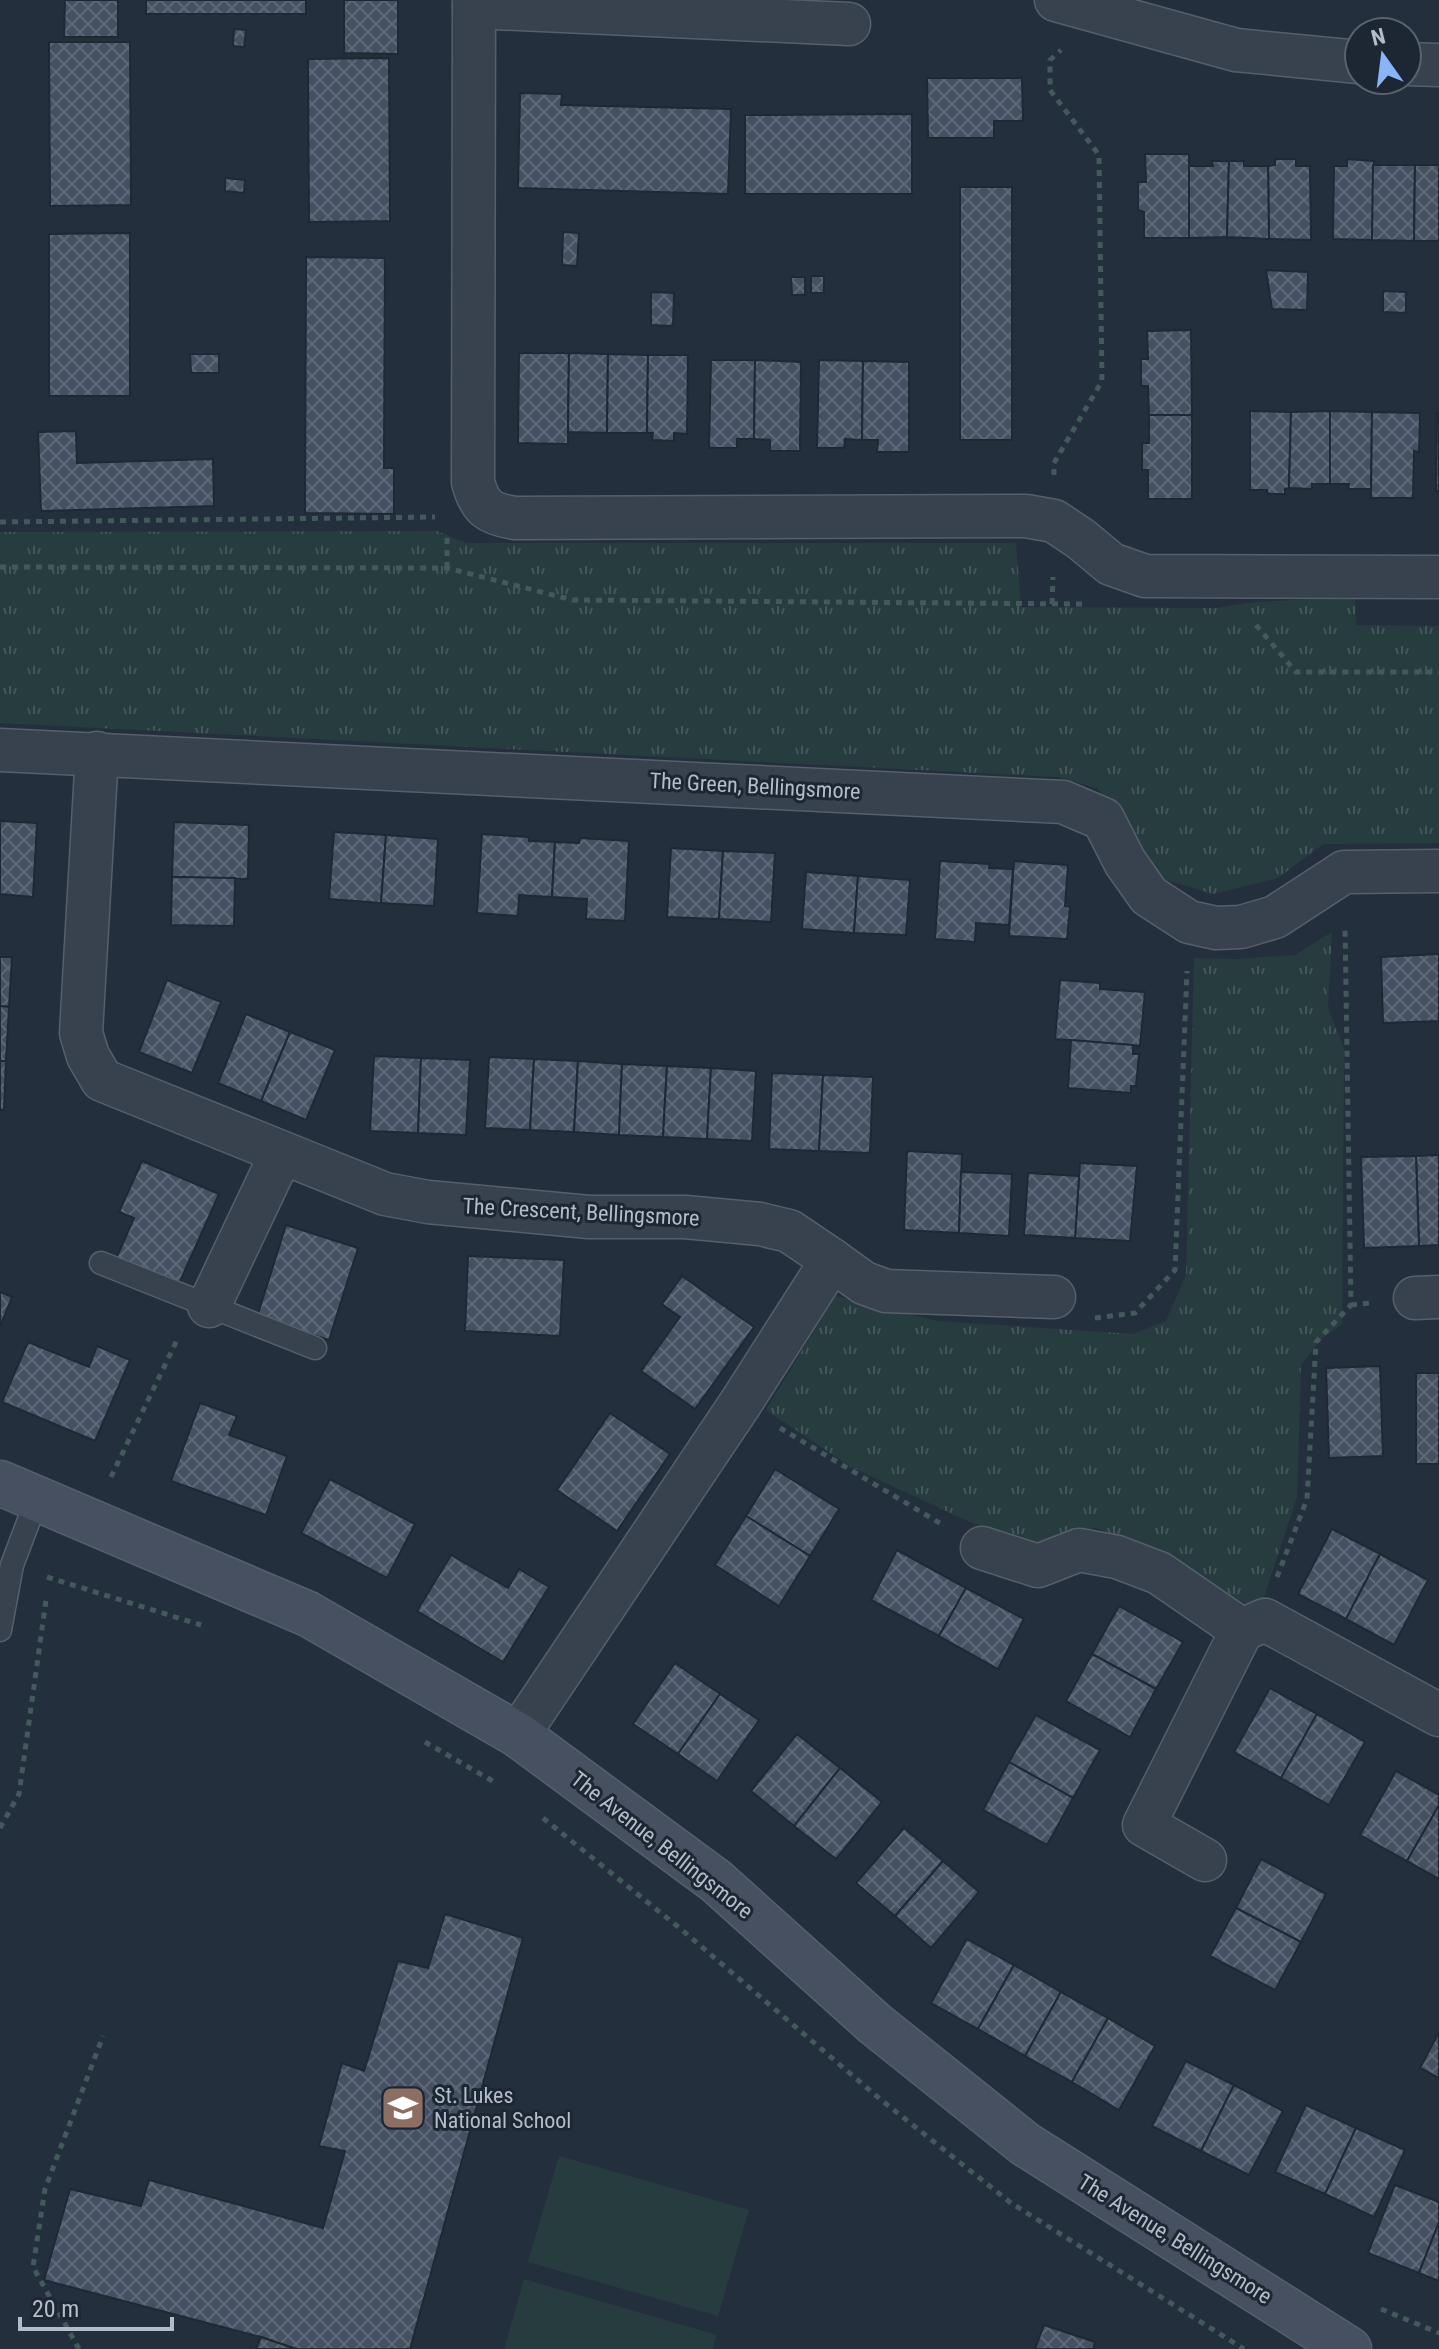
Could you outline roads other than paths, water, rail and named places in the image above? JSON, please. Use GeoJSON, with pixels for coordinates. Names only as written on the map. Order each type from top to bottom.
{"type":"FeatureCollection","features":[{"type":"Feature","properties":{"kind":"street"},"geometry":{"type":"LineString","coordinates":[[849,24],[474,3],[473,482],[462,507],[515,518],[1026,516],[1054,521],[1111,564],[1145,576],[1439,577]]}},
{"type":"Feature","properties":{"kind":"street"},"geometry":{"type":"LineString","coordinates":[[1069,3],[1156,13],[1236,50],[1343,60]]}},
{"type":"Feature","properties":{"kind":"street","name":"The Green, Bellingsmore"},"geometry":{"type":"LineString","coordinates":[[0,750],[1063,802],[1103,819],[1125,862],[1149,896],[1189,922],[1216,928],[1241,927],[1275,917],[1344,872],[1439,871]]}},
{"type":"Feature","properties":{"kind":"street","name":"The Crescent, Bellingsmore"},"geometry":{"type":"LineString","coordinates":[[97,753],[81,1033],[88,1056],[102,1080],[385,1194],[428,1202],[589,1217],[685,1217],[760,1224],[789,1231],[864,1283],[886,1291],[1054,1297]]}},
{"type":"Feature","properties":{"kind":"street"},"geometry":{"type":"LineString","coordinates":[[209,1306],[281,1154]]}},
{"type":"Feature","properties":{"kind":"street"},"geometry":{"type":"LineString","coordinates":[[518,1735],[740,1404],[832,1260]]}},
{"type":"Feature","properties":{"kind":"street","name":"The Avenue, Bellingsmore"},"geometry":{"type":"LineString","coordinates":[[50,1504],[308,1614],[518,1735],[716,1881],[875,2024],[1025,2144],[1349,2349]]}},
{"type":"Feature","properties":{"kind":"street"},"geometry":{"type":"LineString","coordinates":[[982,1548],[1038,1566],[1079,1550],[1117,1557],[1159,1573],[1253,1625],[1439,1715]]}},
{"type":"Feature","properties":{"kind":"street"},"geometry":{"type":"LineString","coordinates":[[1205,1860],[1144,1825],[1253,1625]]}},
{"type":"Feature","properties":{"kind":"lane"},"geometry":{"type":"LineString","coordinates":[[101,1263],[315,1348]]}},
{"type":"Feature","properties":{"kind":"lane"},"geometry":{"type":"LineString","coordinates":[[0,1630],[12,1565],[50,1504]]}},
{"type":"Feature","properties":{"kind":"place","name":"St. Lukes National School"},"geometry":{"type":"Point","coordinates":[403,2108]}}]}
